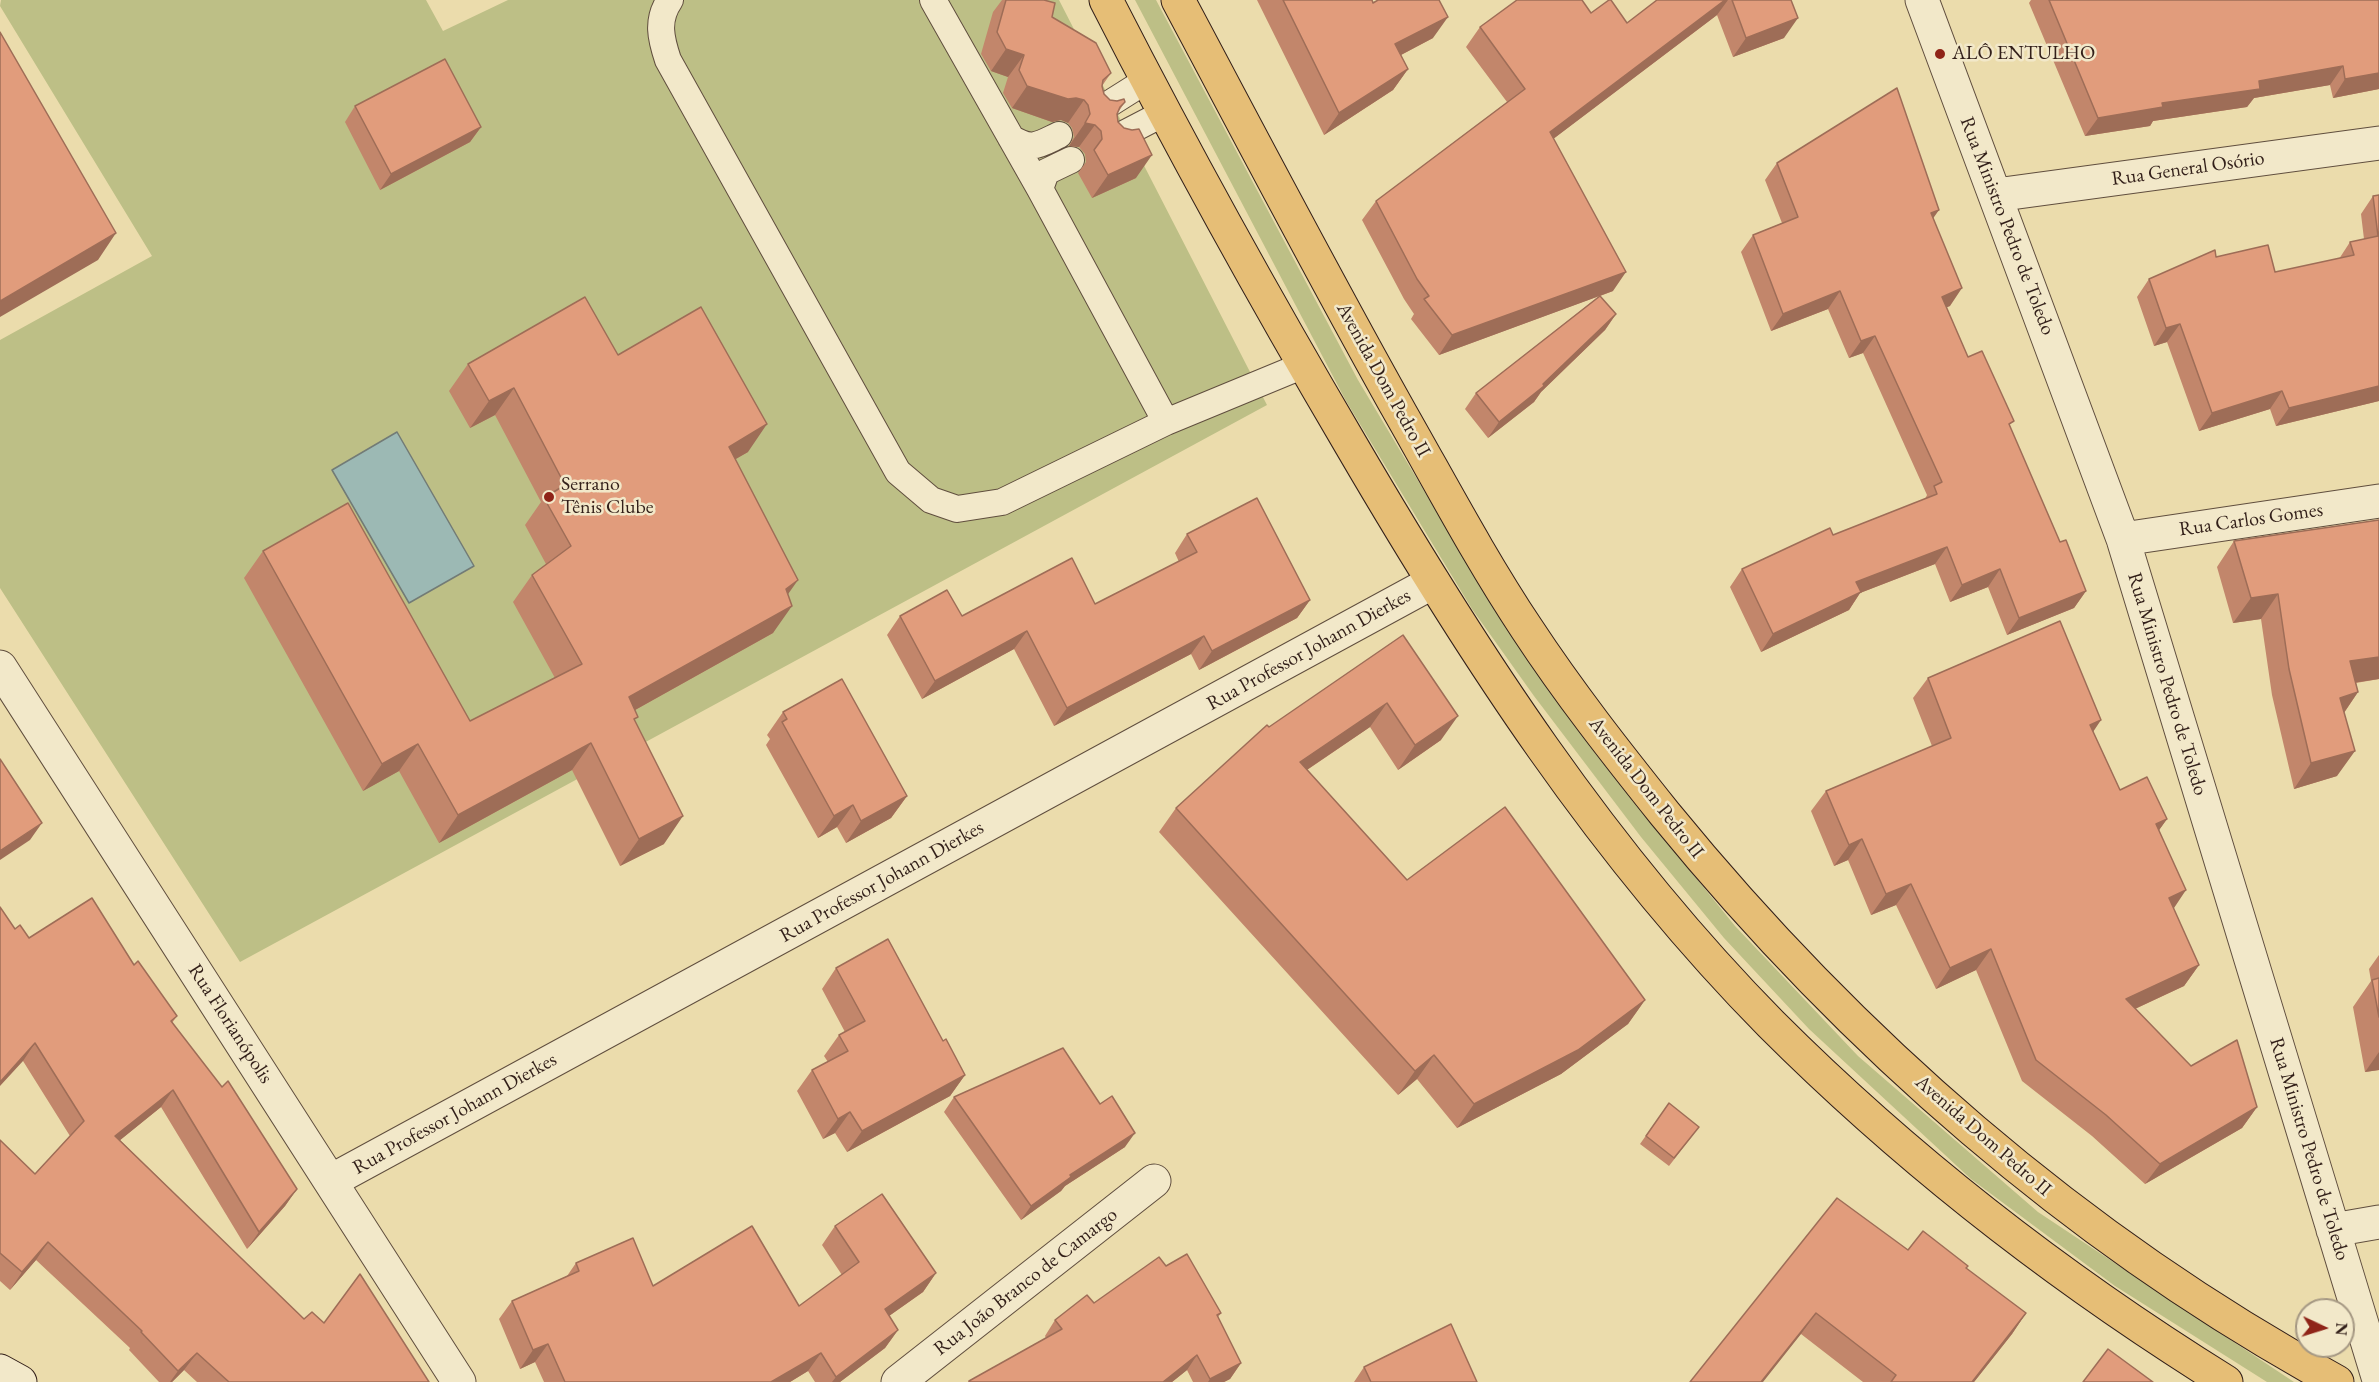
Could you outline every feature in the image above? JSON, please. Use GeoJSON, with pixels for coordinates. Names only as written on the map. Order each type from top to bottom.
{"type":"FeatureCollection","features":[{"type":"Feature","properties":{"kind":"main road"},"geometry":{"type":"LineString","coordinates":[[1106,0],[1164,113],[1304,365],[1433,582],[1484,665],[1566,781],[1632,866],[1700,946],[1771,1023],[1872,1119],[1963,1198],[2031,1250],[2226,1382]]}},
{"type":"Feature","properties":{"kind":"main road","name":"Avenida Dom Pedro II"},"geometry":{"type":"LineString","coordinates":[[1178,0],[1380,376],[1450,501],[1526,628],[1611,747],[1726,888],[1808,976],[1901,1066],[1983,1139],[2064,1206],[2189,1294],[2296,1360],[2337,1382]]}},
{"type":"Feature","properties":{"kind":"street","name":"Rua Ministro Pedro de Toledo"},"geometry":{"type":"LineString","coordinates":[[1922,0],[2123,539],[2379,1380]]}},
{"type":"Feature","properties":{"kind":"street","name":"Rua General Osório"},"geometry":{"type":"LineString","coordinates":[[1996,195],[2379,143]]}},
{"type":"Feature","properties":{"kind":"street","name":"Rua Carlos Gomes"},"geometry":{"type":"LineString","coordinates":[[2123,539],[2379,501]]}},
{"type":"Feature","properties":{"kind":"street","name":"Rua Professor Johann Dierkes"},"geometry":{"type":"LineString","coordinates":[[331,1181],[1433,582]]}},
{"type":"Feature","properties":{"kind":"street","name":"Rua Florianópolis"},"geometry":{"type":"LineString","coordinates":[[0,667],[459,1382]]}},
{"type":"Feature","properties":{"kind":"street","name":"Rua João Branco de Camargo"},"geometry":{"type":"LineString","coordinates":[[898,1382],[1154,1181]]}},
{"type":"Feature","properties":{"kind":"street"},"geometry":{"type":"LineString","coordinates":[[2333,1230],[2379,1222]]}},
{"type":"Feature","properties":{"kind":"street"},"geometry":{"type":"LineString","coordinates":[[0,1371],[20,1382]]}},
{"type":"Feature","properties":{"kind":"lane"},"geometry":{"type":"LineString","coordinates":[[670,0],[663,9],[660,28],[668,60],[898,472],[931,500],[957,509],[1002,502],[1166,422],[1304,365]]}},
{"type":"Feature","properties":{"kind":"lane"},"geometry":{"type":"LineString","coordinates":[[933,0],[1040,189],[1166,422]]}},
{"type":"Feature","properties":{"kind":"lane"},"geometry":{"type":"LineString","coordinates":[[1101,109],[1147,80]]}},
{"type":"Feature","properties":{"kind":"lane"},"geometry":{"type":"LineString","coordinates":[[1116,138],[1164,113]]}},
{"type":"Feature","properties":{"kind":"lane"},"geometry":{"type":"LineString","coordinates":[[1011,138],[1023,146],[1035,146],[1059,135]]}},
{"type":"Feature","properties":{"kind":"lane"},"geometry":{"type":"LineString","coordinates":[[1040,189],[1046,172],[1071,160]]}},
{"type":"Feature","properties":{"kind":"green space","name":"Serrano Tênis Clube"},"geometry":{"type":"Polygon","coordinates":[[[1,0],[426,0],[443,31],[508,0],[1059,0],[1267,405],[240,962],[0,588],[0,340],[152,256],[0,6],[1,0]]]}},
{"type":"Feature","properties":{"kind":"green space"},"geometry":{"type":"Polygon","coordinates":[[[1135,0],[1156,0],[1358,380],[1491,603],[1595,753],[1735,926],[1858,1056],[2038,1212],[2294,1382],[2267,1382],[2115,1286],[1971,1179],[1809,1029],[1724,938],[1641,837],[1534,696],[1472,609],[1346,401],[1135,0]]]}},
{"type":"Feature","properties":{"kind":"water"},"geometry":{"type":"Polygon","coordinates":[[[397,432],[474,566],[409,603],[332,470],[397,432]]]}},
{"type":"Feature","properties":{"kind":"building"},"geometry":{"type":"Polygon","coordinates":[[[1006,0],[1044,0],[1055,3],[1052,17],[1096,43],[1111,73],[1103,80],[1104,94],[1110,100],[1124,99],[1125,102],[1117,114],[1118,122],[1124,128],[1139,129],[1152,155],[1108,175],[1094,150],[1102,139],[1101,131],[1095,125],[1085,123],[1090,114],[1084,100],[1068,99],[1027,86],[1019,70],[1024,55],[1006,49],[997,32],[1006,0]]]}},
{"type":"Feature","properties":{"kind":"building"},"geometry":{"type":"Polygon","coordinates":[[[1283,0],[1372,0],[1373,3],[1378,0],[1439,0],[1448,17],[1395,44],[1408,69],[1339,113],[1283,0]]]}},
{"type":"Feature","properties":{"kind":"building"},"geometry":{"type":"Polygon","coordinates":[[[1517,0],[1582,0],[1591,13],[1611,0],[1627,23],[1657,0],[1725,0],[1550,132],[1626,272],[1452,335],[1424,299],[1429,296],[1417,279],[1376,201],[1525,89],[1480,27],[1517,0]]]}},
{"type":"Feature","properties":{"kind":"building"},"geometry":{"type":"Polygon","coordinates":[[[1732,0],[1791,0],[1798,18],[1746,38],[1732,0]]]}},
{"type":"Feature","properties":{"kind":"building"},"geometry":{"type":"Polygon","coordinates":[[[2049,0],[2379,0],[2379,73],[2345,79],[2343,66],[2259,81],[2260,89],[2162,103],[2163,107],[2098,118],[2049,0]]]}},
{"type":"Feature","properties":{"kind":"building"},"geometry":{"type":"Polygon","coordinates":[[[0,32],[116,233],[0,301],[0,32]]]}},
{"type":"Feature","properties":{"kind":"building"},"geometry":{"type":"Polygon","coordinates":[[[445,59],[481,127],[391,174],[355,106],[445,59]]]}},
{"type":"Feature","properties":{"kind":"building"},"geometry":{"type":"Polygon","coordinates":[[[1897,88],[1939,210],[1931,213],[1962,288],[1942,297],[1968,357],[1982,351],[2014,421],[2009,424],[2060,542],[2066,540],[2086,591],[2019,618],[2000,569],[1962,585],[1947,547],[1856,582],[1861,592],[1773,634],[1742,569],[1830,528],[1833,535],[1937,494],[1934,486],[1942,482],[1875,336],[1861,341],[1840,291],[1783,314],[1753,235],[1798,217],[1777,163],[1897,88]]]}},
{"type":"Feature","properties":{"kind":"building"},"geometry":{"type":"Polygon","coordinates":[[[2379,195],[2379,386],[2289,408],[2282,391],[2212,413],[2180,324],[2166,328],[2149,279],[2215,250],[2216,257],[2268,245],[2275,272],[2354,255],[2350,242],[2378,236],[2373,196],[2379,195]]]}},
{"type":"Feature","properties":{"kind":"building"},"geometry":{"type":"Polygon","coordinates":[[[1600,296],[1616,314],[1543,384],[1544,386],[1499,422],[1476,393],[1600,296]]]}},
{"type":"Feature","properties":{"kind":"building"},"geometry":{"type":"Polygon","coordinates":[[[585,297],[618,355],[701,307],[767,424],[729,447],[798,580],[786,589],[792,606],[629,697],[638,717],[634,719],[683,816],[639,839],[591,743],[458,815],[418,744],[382,764],[263,551],[348,503],[470,721],[582,664],[532,575],[571,546],[544,498],[565,485],[514,388],[489,401],[468,364],[585,297]]]}},
{"type":"Feature","properties":{"kind":"building"},"geometry":{"type":"Polygon","coordinates":[[[1257,498],[1310,600],[1212,651],[1204,636],[1067,708],[1027,631],[935,681],[900,616],[947,590],[962,616],[1072,558],[1095,604],[1197,552],[1187,534],[1257,498]]]}},
{"type":"Feature","properties":{"kind":"building"},"geometry":{"type":"Polygon","coordinates":[[[2379,520],[2379,657],[2350,661],[2358,692],[2340,698],[2355,751],[2311,763],[2289,669],[2278,594],[2251,598],[2234,541],[2379,520]]]}},
{"type":"Feature","properties":{"kind":"building"},"geometry":{"type":"Polygon","coordinates":[[[2060,621],[2101,720],[2090,725],[2120,790],[2147,777],[2167,819],[2156,824],[2186,890],[2169,898],[2199,965],[2126,999],[2191,1066],[2237,1040],[2257,1107],[2160,1164],[2106,1115],[2036,1060],[1991,949],[1950,968],[1911,884],[1886,894],[1862,839],[1849,845],[1826,791],[1951,738],[1928,678],[2060,621]]]}},
{"type":"Feature","properties":{"kind":"building"},"geometry":{"type":"Polygon","coordinates":[[[1403,635],[1458,716],[1415,745],[1387,703],[1300,762],[1407,880],[1505,807],[1645,1000],[1578,1050],[1474,1104],[1434,1055],[1415,1071],[1176,808],[1267,725],[1269,727],[1403,635]]]}},
{"type":"Feature","properties":{"kind":"building"},"geometry":{"type":"Polygon","coordinates":[[[842,679],[907,796],[861,821],[853,805],[834,816],[782,722],[787,719],[783,712],[842,679]]]}},
{"type":"Feature","properties":{"kind":"building"},"geometry":{"type":"Polygon","coordinates":[[[0,759],[42,823],[0,851],[0,759]]]}},
{"type":"Feature","properties":{"kind":"building"},"geometry":{"type":"Polygon","coordinates":[[[92,898],[134,965],[138,961],[177,1016],[171,1021],[222,1087],[228,1081],[297,1189],[259,1232],[173,1090],[115,1136],[304,1319],[312,1312],[324,1323],[360,1274],[429,1382],[229,1382],[197,1353],[178,1371],[142,1331],[48,1242],[22,1272],[0,1253],[0,1140],[35,1174],[84,1121],[35,1043],[0,1082],[0,907],[15,929],[20,925],[29,938],[92,898]]]}},
{"type":"Feature","properties":{"kind":"building"},"geometry":{"type":"Polygon","coordinates":[[[888,939],[943,1041],[946,1039],[965,1075],[862,1131],[850,1112],[838,1119],[812,1070],[848,1051],[839,1035],[865,1021],[836,968],[888,939]]]}},
{"type":"Feature","properties":{"kind":"building"},"geometry":{"type":"Polygon","coordinates":[[[2379,978],[2379,1017],[2372,980],[2379,978]]]}},
{"type":"Feature","properties":{"kind":"building"},"geometry":{"type":"Polygon","coordinates":[[[1063,1048],[1100,1104],[1112,1096],[1135,1133],[1070,1175],[1071,1177],[1031,1206],[954,1097],[1063,1048]]]}},
{"type":"Feature","properties":{"kind":"building"},"geometry":{"type":"Polygon","coordinates":[[[1669,1103],[1699,1127],[1674,1158],[1646,1136],[1669,1103]]]}},
{"type":"Feature","properties":{"kind":"building"},"geometry":{"type":"Polygon","coordinates":[[[882,1194],[936,1273],[885,1309],[898,1330],[836,1377],[821,1353],[771,1382],[565,1382],[548,1344],[533,1350],[512,1301],[579,1271],[576,1263],[633,1238],[653,1286],[752,1226],[799,1306],[859,1262],[835,1226],[882,1194]]]}},
{"type":"Feature","properties":{"kind":"building"},"geometry":{"type":"Polygon","coordinates":[[[1837,1198],[1908,1250],[1923,1231],[1968,1266],[1966,1268],[2026,1313],[1972,1382],[1891,1382],[1896,1375],[1816,1313],[1761,1382],[1690,1382],[1837,1198]]]}},
{"type":"Feature","properties":{"kind":"building"},"geometry":{"type":"Polygon","coordinates":[[[1187,1254],[1221,1313],[1217,1315],[1241,1363],[1210,1379],[1197,1355],[1163,1382],[969,1382],[1062,1329],[1055,1320],[1087,1295],[1094,1303],[1159,1257],[1166,1266],[1187,1254]]]}},
{"type":"Feature","properties":{"kind":"building"},"geometry":{"type":"Polygon","coordinates":[[[1451,1324],[1477,1382],[1371,1382],[1364,1367],[1451,1324]]]}},
{"type":"Feature","properties":{"kind":"building"},"geometry":{"type":"Polygon","coordinates":[[[2108,1349],[2153,1382],[2083,1382],[2108,1349]]]}},
{"type":"Feature","properties":{"kind":"place","name":"ALÔ ENTULHO"},"geometry":{"type":"Point","coordinates":[1940,54]}},
{"type":"Feature","properties":{"kind":"place","name":"Serrano Tênis Clube"},"geometry":{"type":"Point","coordinates":[549,497]}}]}
